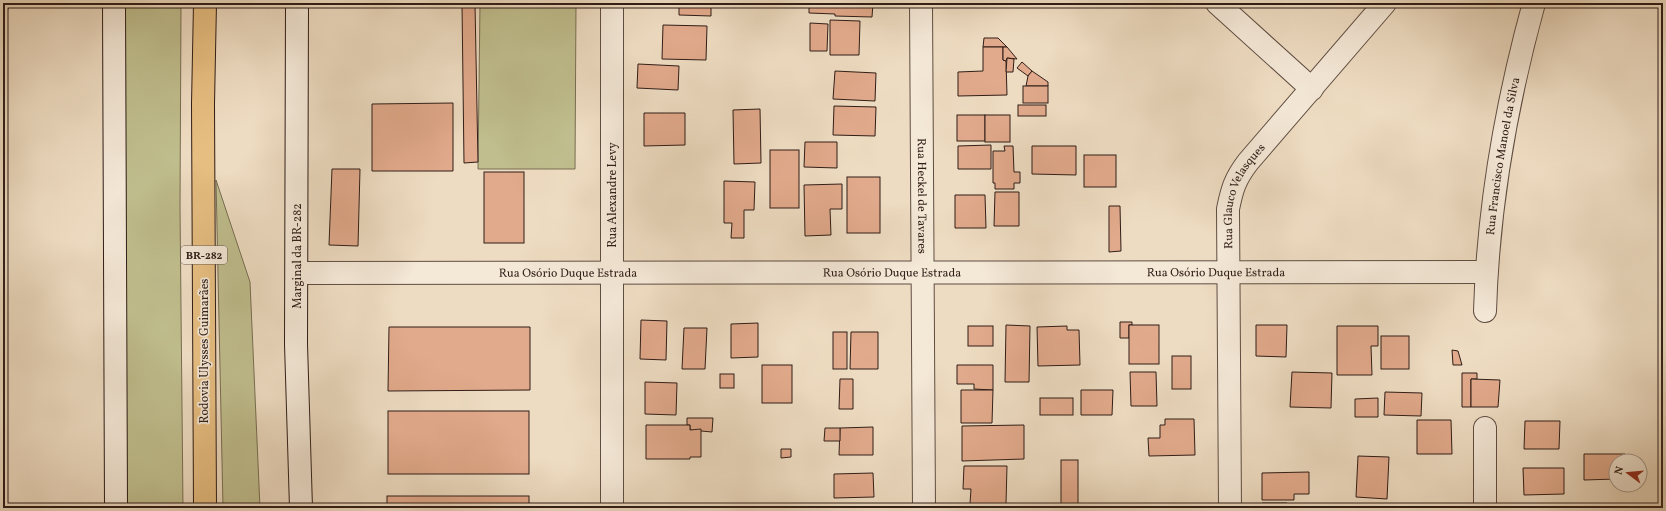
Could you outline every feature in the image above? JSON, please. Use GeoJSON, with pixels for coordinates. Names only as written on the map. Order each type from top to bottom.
{"type":"FeatureCollection","features":[{"type":"Feature","properties":{"kind":"highway","name":"Rodovia Ulysses Guimarães"},"geometry":{"type":"LineString","coordinates":[[205,3],[205,508]]}},
{"type":"Feature","properties":{"kind":"street"},"geometry":{"type":"LineString","coordinates":[[114,3],[116,508]]}},
{"type":"Feature","properties":{"kind":"street","name":"Marginal da BR-282"},"geometry":{"type":"LineString","coordinates":[[297,3],[298,273],[296,344],[301,508]]}},
{"type":"Feature","properties":{"kind":"street","name":"Rua Alexandre Levy"},"geometry":{"type":"LineString","coordinates":[[612,3],[612,508]]}},
{"type":"Feature","properties":{"kind":"street","name":"Rua Heckel de Tavares"},"geometry":{"type":"LineString","coordinates":[[921,3],[924,508]]}},
{"type":"Feature","properties":{"kind":"street"},"geometry":{"type":"LineString","coordinates":[[1217,3],[1312,89]]}},
{"type":"Feature","properties":{"kind":"street","name":"Rua Glauco Velasques"},"geometry":{"type":"LineString","coordinates":[[1230,508],[1228,209],[1232,188],[1248,162],[1385,3]]}},
{"type":"Feature","properties":{"kind":"street","name":"Rua Francisco Manoel da Silva"},"geometry":{"type":"LineString","coordinates":[[1485,311],[1486,272],[1500,164],[1519,58],[1534,3]]}},
{"type":"Feature","properties":{"kind":"street","name":"Rua Osório Duque Estrada"},"geometry":{"type":"LineString","coordinates":[[298,273],[1486,272]]}},
{"type":"Feature","properties":{"kind":"street"},"geometry":{"type":"LineString","coordinates":[[1485,428],[1485,508]]}},
{"type":"Feature","properties":{"kind":"shaded area"},"geometry":{"type":"Polygon","coordinates":[[[121,3],[181,3],[180,207],[183,508],[121,508],[121,3]]]}},
{"type":"Feature","properties":{"kind":"shaded area"},"geometry":{"type":"Polygon","coordinates":[[[480,3],[576,3],[575,169],[478,169],[480,3]]]}},
{"type":"Feature","properties":{"kind":"shaded area"},"geometry":{"type":"Polygon","coordinates":[[[216,180],[250,282],[260,508],[223,508],[216,180]]]}},
{"type":"Feature","properties":{"kind":"building"},"geometry":{"type":"Polygon","coordinates":[[[3,3],[9,3],[3,34],[3,3]]]}},
{"type":"Feature","properties":{"kind":"building"},"geometry":{"type":"Polygon","coordinates":[[[679,3],[711,3],[711,16],[679,15],[679,3]]]}},
{"type":"Feature","properties":{"kind":"building"},"geometry":{"type":"Polygon","coordinates":[[[809,3],[873,3],[872,17],[835,16],[835,14],[809,13],[809,3]]]}},
{"type":"Feature","properties":{"kind":"building"},"geometry":{"type":"Polygon","coordinates":[[[462,4],[475,4],[478,162],[464,163],[462,4]]]}},
{"type":"Feature","properties":{"kind":"building"},"geometry":{"type":"Polygon","coordinates":[[[830,20],[860,21],[859,55],[830,55],[830,20]]]}},
{"type":"Feature","properties":{"kind":"building"},"geometry":{"type":"Polygon","coordinates":[[[810,23],[828,24],[827,51],[810,51],[810,23]]]}},
{"type":"Feature","properties":{"kind":"building"},"geometry":{"type":"Polygon","coordinates":[[[663,25],[707,26],[706,60],[662,59],[663,25]]]}},
{"type":"Feature","properties":{"kind":"building"},"geometry":{"type":"Polygon","coordinates":[[[984,38],[998,38],[1007,47],[983,47],[984,38]]]}},
{"type":"Feature","properties":{"kind":"building"},"geometry":{"type":"Polygon","coordinates":[[[983,47],[1003,47],[1003,60],[1006,61],[1007,95],[958,96],[958,72],[983,71],[983,47]]]}},
{"type":"Feature","properties":{"kind":"building"},"geometry":{"type":"Polygon","coordinates":[[[1003,47],[1007,47],[1017,59],[1007,58],[1006,61],[1003,60],[1003,47]]]}},
{"type":"Feature","properties":{"kind":"building"},"geometry":{"type":"Polygon","coordinates":[[[1007,58],[1014,59],[1013,72],[1006,72],[1007,58]]]}},
{"type":"Feature","properties":{"kind":"building"},"geometry":{"type":"Polygon","coordinates":[[[1022,62],[1032,71],[1028,76],[1017,68],[1022,62]]]}},
{"type":"Feature","properties":{"kind":"building"},"geometry":{"type":"Polygon","coordinates":[[[638,64],[679,66],[678,90],[637,88],[638,64]]]}},
{"type":"Feature","properties":{"kind":"building"},"geometry":{"type":"Polygon","coordinates":[[[835,71],[876,73],[875,101],[833,99],[835,71]]]}},
{"type":"Feature","properties":{"kind":"building"},"geometry":{"type":"Polygon","coordinates":[[[1032,71],[1048,82],[1048,86],[1026,86],[1028,76],[1032,71]]]}},
{"type":"Feature","properties":{"kind":"building"},"geometry":{"type":"Polygon","coordinates":[[[1023,86],[1048,86],[1048,103],[1023,103],[1023,86]]]}},
{"type":"Feature","properties":{"kind":"building"},"geometry":{"type":"Polygon","coordinates":[[[453,103],[453,171],[372,171],[372,104],[453,103]]]}},
{"type":"Feature","properties":{"kind":"building"},"geometry":{"type":"Polygon","coordinates":[[[1018,105],[1046,105],[1046,116],[1018,116],[1018,105]]]}},
{"type":"Feature","properties":{"kind":"building"},"geometry":{"type":"Polygon","coordinates":[[[834,106],[876,107],[875,136],[833,135],[834,106]]]}},
{"type":"Feature","properties":{"kind":"building"},"geometry":{"type":"Polygon","coordinates":[[[760,109],[761,163],[734,164],[733,110],[760,109]]]}},
{"type":"Feature","properties":{"kind":"building"},"geometry":{"type":"Polygon","coordinates":[[[644,113],[685,113],[685,145],[644,146],[644,113]]]}},
{"type":"Feature","properties":{"kind":"building"},"geometry":{"type":"Polygon","coordinates":[[[957,115],[985,115],[985,141],[957,141],[957,115]]]}},
{"type":"Feature","properties":{"kind":"building"},"geometry":{"type":"Polygon","coordinates":[[[985,115],[1010,115],[1010,142],[985,142],[985,115]]]}},
{"type":"Feature","properties":{"kind":"building"},"geometry":{"type":"Polygon","coordinates":[[[805,142],[837,142],[837,168],[804,167],[805,142]]]}},
{"type":"Feature","properties":{"kind":"building"},"geometry":{"type":"Polygon","coordinates":[[[991,145],[991,169],[958,169],[958,146],[991,145]]]}},
{"type":"Feature","properties":{"kind":"building"},"geometry":{"type":"Polygon","coordinates":[[[1004,146],[1013,146],[1014,172],[1020,172],[1020,183],[1014,183],[1014,189],[995,189],[995,183],[993,183],[993,151],[1005,151],[1004,146]]]}},
{"type":"Feature","properties":{"kind":"building"},"geometry":{"type":"Polygon","coordinates":[[[1032,146],[1076,146],[1076,175],[1032,174],[1032,146]]]}},
{"type":"Feature","properties":{"kind":"building"},"geometry":{"type":"Polygon","coordinates":[[[770,150],[799,150],[799,208],[770,208],[770,150]]]}},
{"type":"Feature","properties":{"kind":"building"},"geometry":{"type":"Polygon","coordinates":[[[1084,155],[1116,155],[1116,187],[1084,187],[1084,155]]]}},
{"type":"Feature","properties":{"kind":"building"},"geometry":{"type":"Polygon","coordinates":[[[332,169],[360,169],[358,246],[329,245],[332,169]]]}},
{"type":"Feature","properties":{"kind":"building"},"geometry":{"type":"Polygon","coordinates":[[[484,172],[524,172],[524,243],[484,243],[484,172]]]}},
{"type":"Feature","properties":{"kind":"building"},"geometry":{"type":"Polygon","coordinates":[[[847,177],[880,177],[880,233],[847,233],[847,177]]]}},
{"type":"Feature","properties":{"kind":"building"},"geometry":{"type":"Polygon","coordinates":[[[724,181],[755,182],[754,210],[744,210],[744,238],[731,238],[732,223],[724,223],[724,181]]]}},
{"type":"Feature","properties":{"kind":"building"},"geometry":{"type":"Polygon","coordinates":[[[842,184],[842,209],[830,209],[831,235],[805,236],[804,185],[842,184]]]}},
{"type":"Feature","properties":{"kind":"building"},"geometry":{"type":"Polygon","coordinates":[[[995,192],[1019,192],[1019,226],[994,226],[995,192]]]}},
{"type":"Feature","properties":{"kind":"building"},"geometry":{"type":"Polygon","coordinates":[[[955,195],[985,195],[986,228],[955,228],[955,195]]]}},
{"type":"Feature","properties":{"kind":"building"},"geometry":{"type":"Polygon","coordinates":[[[1109,206],[1120,206],[1121,251],[1109,252],[1109,206]]]}},
{"type":"Feature","properties":{"kind":"building"},"geometry":{"type":"Polygon","coordinates":[[[641,320],[667,321],[666,360],[640,359],[641,320]]]}},
{"type":"Feature","properties":{"kind":"building"},"geometry":{"type":"Polygon","coordinates":[[[1120,322],[1132,322],[1132,325],[1129,325],[1129,338],[1120,338],[1120,322]]]}},
{"type":"Feature","properties":{"kind":"building"},"geometry":{"type":"Polygon","coordinates":[[[758,323],[758,357],[731,358],[731,324],[758,323]]]}},
{"type":"Feature","properties":{"kind":"building"},"geometry":{"type":"Polygon","coordinates":[[[1006,325],[1030,326],[1029,382],[1005,382],[1006,325]]]}},
{"type":"Feature","properties":{"kind":"building"},"geometry":{"type":"Polygon","coordinates":[[[1129,325],[1159,325],[1159,364],[1129,364],[1129,325]]]}},
{"type":"Feature","properties":{"kind":"building"},"geometry":{"type":"Polygon","coordinates":[[[1256,325],[1287,325],[1286,357],[1256,356],[1256,325]]]}},
{"type":"Feature","properties":{"kind":"building"},"geometry":{"type":"Polygon","coordinates":[[[968,326],[993,326],[993,346],[968,346],[968,326]]]}},
{"type":"Feature","properties":{"kind":"building"},"geometry":{"type":"Polygon","coordinates":[[[1067,326],[1067,330],[1079,330],[1080,365],[1038,366],[1037,327],[1067,326]]]}},
{"type":"Feature","properties":{"kind":"building"},"geometry":{"type":"Polygon","coordinates":[[[1337,326],[1378,326],[1378,346],[1371,346],[1372,375],[1337,375],[1337,326]]]}},
{"type":"Feature","properties":{"kind":"building"},"geometry":{"type":"Polygon","coordinates":[[[389,327],[530,327],[530,390],[388,391],[389,327]]]}},
{"type":"Feature","properties":{"kind":"building"},"geometry":{"type":"Polygon","coordinates":[[[684,328],[707,328],[705,369],[682,369],[684,328]]]}},
{"type":"Feature","properties":{"kind":"building"},"geometry":{"type":"Polygon","coordinates":[[[833,332],[847,332],[847,369],[833,369],[833,332]]]}},
{"type":"Feature","properties":{"kind":"building"},"geometry":{"type":"Polygon","coordinates":[[[851,332],[878,332],[878,369],[850,369],[851,332]]]}},
{"type":"Feature","properties":{"kind":"building"},"geometry":{"type":"Polygon","coordinates":[[[1381,336],[1409,336],[1409,369],[1381,369],[1381,336]]]}},
{"type":"Feature","properties":{"kind":"building"},"geometry":{"type":"Polygon","coordinates":[[[1452,350],[1458,351],[1462,365],[1453,365],[1452,350]]]}},
{"type":"Feature","properties":{"kind":"building"},"geometry":{"type":"Polygon","coordinates":[[[1172,356],[1191,356],[1191,389],[1172,389],[1172,356]]]}},
{"type":"Feature","properties":{"kind":"building"},"geometry":{"type":"Polygon","coordinates":[[[762,365],[792,365],[792,403],[762,403],[762,365]]]}},
{"type":"Feature","properties":{"kind":"building"},"geometry":{"type":"Polygon","coordinates":[[[957,365],[993,365],[993,390],[974,389],[974,384],[957,384],[957,365]]]}},
{"type":"Feature","properties":{"kind":"building"},"geometry":{"type":"Polygon","coordinates":[[[1130,372],[1156,372],[1157,406],[1131,406],[1130,372]]]}},
{"type":"Feature","properties":{"kind":"building"},"geometry":{"type":"Polygon","coordinates":[[[1292,372],[1332,373],[1331,408],[1290,407],[1292,372]]]}},
{"type":"Feature","properties":{"kind":"building"},"geometry":{"type":"Polygon","coordinates":[[[1462,373],[1477,373],[1477,379],[1471,379],[1471,407],[1462,407],[1462,373]]]}},
{"type":"Feature","properties":{"kind":"building"},"geometry":{"type":"Polygon","coordinates":[[[720,374],[734,374],[734,388],[720,388],[720,374]]]}},
{"type":"Feature","properties":{"kind":"building"},"geometry":{"type":"Polygon","coordinates":[[[840,379],[853,379],[853,409],[839,409],[840,379]]]}},
{"type":"Feature","properties":{"kind":"building"},"geometry":{"type":"Polygon","coordinates":[[[1471,379],[1500,380],[1498,407],[1471,407],[1471,379]]]}},
{"type":"Feature","properties":{"kind":"building"},"geometry":{"type":"Polygon","coordinates":[[[645,382],[677,383],[676,415],[645,414],[645,382]]]}},
{"type":"Feature","properties":{"kind":"building"},"geometry":{"type":"Polygon","coordinates":[[[961,390],[993,390],[992,423],[961,423],[961,390]]]}},
{"type":"Feature","properties":{"kind":"building"},"geometry":{"type":"Polygon","coordinates":[[[1081,390],[1113,390],[1112,415],[1081,415],[1081,390]]]}},
{"type":"Feature","properties":{"kind":"building"},"geometry":{"type":"Polygon","coordinates":[[[1385,392],[1422,393],[1421,416],[1384,415],[1385,392]]]}},
{"type":"Feature","properties":{"kind":"building"},"geometry":{"type":"Polygon","coordinates":[[[1040,398],[1073,398],[1073,415],[1040,415],[1040,398]]]}},
{"type":"Feature","properties":{"kind":"building"},"geometry":{"type":"Polygon","coordinates":[[[1378,398],[1378,417],[1355,417],[1355,399],[1378,398]]]}},
{"type":"Feature","properties":{"kind":"building"},"geometry":{"type":"Polygon","coordinates":[[[388,411],[529,411],[529,474],[388,474],[388,411]]]}},
{"type":"Feature","properties":{"kind":"building"},"geometry":{"type":"Polygon","coordinates":[[[687,418],[713,418],[712,432],[690,430],[690,425],[687,425],[687,418]]]}},
{"type":"Feature","properties":{"kind":"building"},"geometry":{"type":"Polygon","coordinates":[[[1165,419],[1194,419],[1195,455],[1149,456],[1148,438],[1160,438],[1160,425],[1165,425],[1165,419]]]}},
{"type":"Feature","properties":{"kind":"building"},"geometry":{"type":"Polygon","coordinates":[[[1417,420],[1451,420],[1452,454],[1417,454],[1417,420]]]}},
{"type":"Feature","properties":{"kind":"building"},"geometry":{"type":"Polygon","coordinates":[[[1525,421],[1560,421],[1559,449],[1524,449],[1525,421]]]}},
{"type":"Feature","properties":{"kind":"building"},"geometry":{"type":"Polygon","coordinates":[[[646,425],[690,425],[690,430],[701,429],[701,457],[690,457],[690,459],[646,459],[646,425]]]}},
{"type":"Feature","properties":{"kind":"building"},"geometry":{"type":"Polygon","coordinates":[[[1024,425],[1024,459],[962,461],[962,426],[1024,425]]]}},
{"type":"Feature","properties":{"kind":"building"},"geometry":{"type":"Polygon","coordinates":[[[873,427],[873,455],[839,455],[840,428],[873,427]]]}},
{"type":"Feature","properties":{"kind":"building"},"geometry":{"type":"Polygon","coordinates":[[[825,428],[840,428],[840,441],[824,441],[825,428]]]}},
{"type":"Feature","properties":{"kind":"building"},"geometry":{"type":"Polygon","coordinates":[[[781,449],[791,449],[791,457],[781,458],[781,449]]]}},
{"type":"Feature","properties":{"kind":"building"},"geometry":{"type":"Polygon","coordinates":[[[1584,454],[1608,454],[1608,479],[1584,480],[1584,454]]]}},
{"type":"Feature","properties":{"kind":"building"},"geometry":{"type":"Polygon","coordinates":[[[1358,456],[1389,457],[1387,499],[1356,497],[1358,456]]]}},
{"type":"Feature","properties":{"kind":"building"},"geometry":{"type":"Polygon","coordinates":[[[1061,460],[1078,460],[1078,504],[1061,504],[1061,460]]]}},
{"type":"Feature","properties":{"kind":"building"},"geometry":{"type":"Polygon","coordinates":[[[964,466],[1007,466],[1006,504],[970,504],[971,489],[963,489],[964,466]]]}},
{"type":"Feature","properties":{"kind":"building"},"geometry":{"type":"Polygon","coordinates":[[[1523,468],[1564,468],[1564,494],[1524,495],[1523,468]]]}},
{"type":"Feature","properties":{"kind":"building"},"geometry":{"type":"Polygon","coordinates":[[[1309,472],[1309,494],[1294,494],[1294,500],[1262,500],[1262,473],[1309,472]]]}},
{"type":"Feature","properties":{"kind":"building"},"geometry":{"type":"Polygon","coordinates":[[[873,473],[874,497],[834,498],[834,474],[873,473]]]}},
{"type":"Feature","properties":{"kind":"building"},"geometry":{"type":"Polygon","coordinates":[[[387,496],[529,496],[529,508],[387,508],[387,496]]]}},
{"type":"Feature","properties":{"kind":"building"},"geometry":{"type":"Polygon","coordinates":[[[1262,503],[1287,503],[1287,506],[1308,506],[1308,508],[1262,508],[1262,503]]]}},
{"type":"Feature","properties":{"kind":"building"},"geometry":{"type":"Polygon","coordinates":[[[1388,504],[1420,505],[1420,508],[1388,508],[1388,504]]]}},
{"type":"Feature","properties":{"kind":"building"},"geometry":{"type":"Polygon","coordinates":[[[1193,505],[1193,508],[1152,508],[1152,506],[1193,505]]]}}]}
